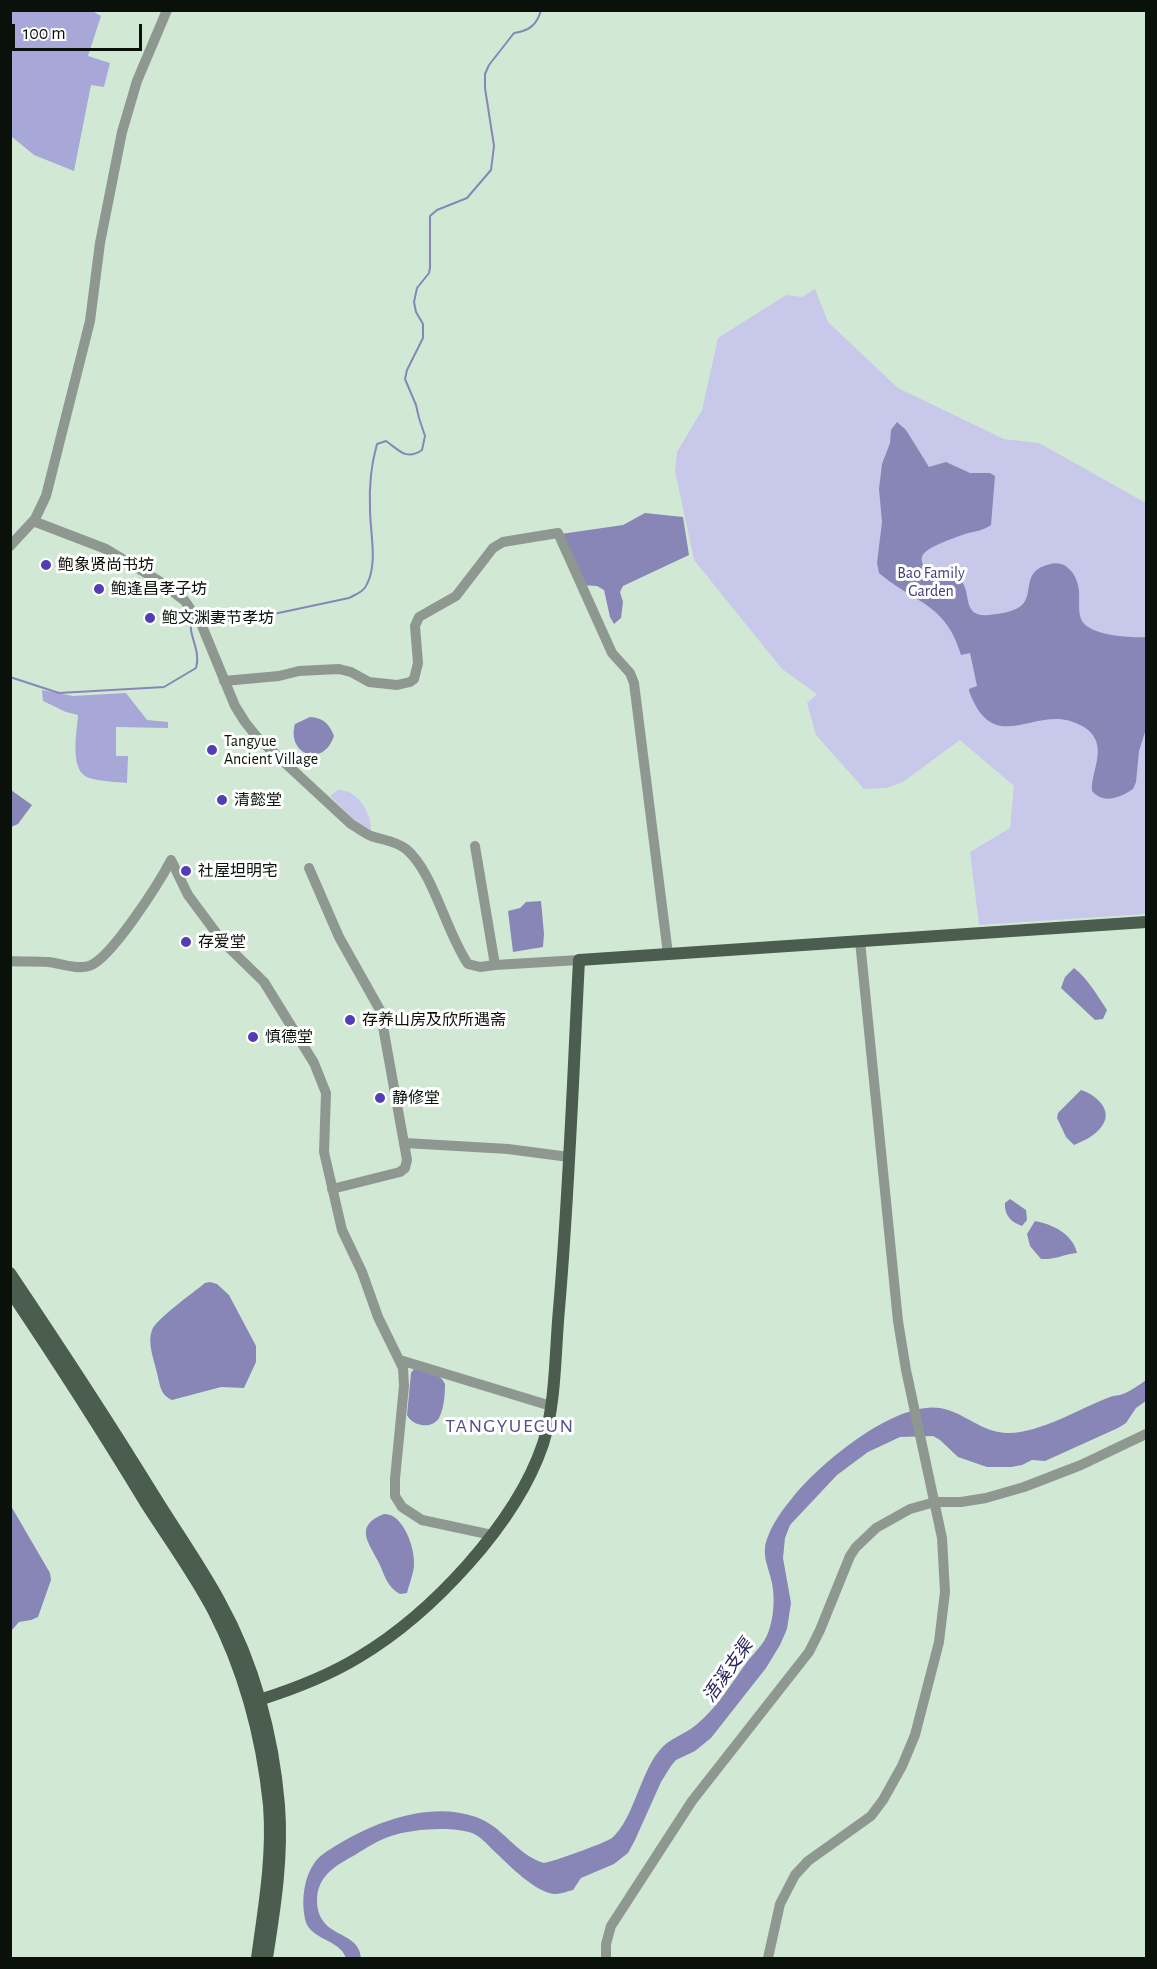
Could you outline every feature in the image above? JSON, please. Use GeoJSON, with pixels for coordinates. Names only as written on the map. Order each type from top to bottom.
{"type":"FeatureCollection","features":[{"type":"Feature","properties":{"kind":"main road"},"geometry":{"type":"LineString","coordinates":[[259,1700],[296,1688],[329,1673],[381,1643],[440,1592],[492,1535],[519,1495],[534,1467],[543,1442],[551,1406],[563,1265],[579,960],[1146,922]]}},
{"type":"Feature","properties":{"kind":"main road"},"geometry":{"type":"LineString","coordinates":[[10,1273],[94,1397],[209,1582],[241,1645],[259,1700],[277,1783],[280,1830],[277,1890],[267,1959]]}},
{"type":"Feature","properties":{"kind":"main road"},"geometry":{"type":"LineString","coordinates":[[10,1292],[85,1403],[200,1588],[222,1628],[240,1671],[253,1716],[269,1807],[269,1869],[257,1959]]}},
{"type":"Feature","properties":{"kind":"street"},"geometry":{"type":"LineString","coordinates":[[10,546],[33,521],[46,496],[90,321],[100,243],[129,105],[167,10]]}},
{"type":"Feature","properties":{"kind":"street"},"geometry":{"type":"LineString","coordinates":[[33,521],[106,549],[138,567],[178,595],[197,617],[238,712],[257,737],[351,824],[367,834],[403,847],[416,860],[426,876],[457,948],[468,964],[480,967],[579,960]]}},
{"type":"Feature","properties":{"kind":"street"},"geometry":{"type":"LineString","coordinates":[[224,681],[279,676],[299,671],[339,669],[351,672],[369,682],[397,684],[410,682],[414,679],[417,663],[415,626],[418,617],[456,596],[494,548],[503,542],[558,533],[612,653],[630,673],[634,683],[668,954]]}},
{"type":"Feature","properties":{"kind":"street"},"geometry":{"type":"LineString","coordinates":[[475,846],[495,965]]}},
{"type":"Feature","properties":{"kind":"street"},"geometry":{"type":"LineString","coordinates":[[10,961],[47,962],[82,967],[95,963],[112,946],[162,878],[171,860],[188,895],[223,942],[264,982],[314,1063],[326,1093],[324,1152],[342,1230],[362,1272],[378,1317],[403,1368],[404,1386],[395,1493],[402,1508],[422,1520],[492,1535]]}},
{"type":"Feature","properties":{"kind":"street"},"geometry":{"type":"LineString","coordinates":[[309,868],[339,937],[380,1010],[405,1143],[406,1166],[400,1172],[332,1189]]}},
{"type":"Feature","properties":{"kind":"street"},"geometry":{"type":"LineString","coordinates":[[768,1959],[780,1904],[789,1883],[808,1861],[864,1822],[877,1808],[902,1766],[915,1735],[939,1642],[944,1610],[944,1556],[924,1449],[910,1393],[898,1321],[860,941]]}},
{"type":"Feature","properties":{"kind":"street"},"geometry":{"type":"LineString","coordinates":[[405,1143],[508,1149],[568,1157]]}},
{"type":"Feature","properties":{"kind":"street"},"geometry":{"type":"LineString","coordinates":[[400,1360],[551,1406]]}},
{"type":"Feature","properties":{"kind":"street"},"geometry":{"type":"LineString","coordinates":[[606,1959],[606,1944],[611,1926],[692,1801],[809,1652],[845,1566],[856,1547],[876,1528],[910,1509],[935,1502],[962,1502],[986,1498],[1024,1487],[1081,1466],[1146,1434]]}},
{"type":"Feature","properties":{"kind":"green space","name":"Bao Family Garden"},"geometry":{"type":"Polygon","coordinates":[[[815,289],[828,322],[898,388],[1004,439],[1039,443],[1146,503],[1146,914],[979,925],[970,852],[1010,828],[1014,786],[960,740],[903,782],[887,788],[864,789],[816,735],[807,703],[817,694],[782,669],[694,560],[675,471],[677,452],[702,410],[718,338],[786,295],[802,297],[815,289]]]}},
{"type":"Feature","properties":{"kind":"green space"},"geometry":{"type":"Polygon","coordinates":[[[338,790],[351,793],[362,803],[369,817],[371,831],[357,823],[330,796],[338,790]]]}},
{"type":"Feature","properties":{"kind":"shaded area"},"geometry":{"type":"Polygon","coordinates":[[[10,11],[92,11],[101,16],[88,56],[110,63],[104,87],[91,85],[74,171],[34,155],[11,136],[10,11]]]}},
{"type":"Feature","properties":{"kind":"shaded area"},"geometry":{"type":"Polygon","coordinates":[[[897,422],[906,430],[929,467],[946,462],[970,473],[990,473],[995,476],[991,525],[939,544],[927,550],[922,557],[924,567],[928,570],[954,576],[963,583],[970,608],[974,612],[980,615],[993,615],[1020,607],[1026,599],[1031,578],[1037,569],[1059,563],[1067,567],[1076,579],[1080,616],[1087,626],[1112,635],[1146,637],[1146,729],[1139,751],[1136,782],[1133,789],[1118,797],[1107,799],[1092,791],[1098,747],[1091,733],[1080,725],[1064,720],[1048,719],[1004,726],[991,722],[979,712],[969,691],[977,686],[970,653],[961,655],[955,638],[938,614],[879,573],[877,563],[882,522],[879,489],[882,464],[890,443],[891,430],[897,422]]]}},
{"type":"Feature","properties":{"kind":"shaded area"},"geometry":{"type":"Polygon","coordinates":[[[645,513],[683,517],[689,555],[623,586],[620,592],[623,602],[621,618],[614,624],[610,617],[604,590],[597,586],[582,585],[561,534],[623,525],[645,513]]]}},
{"type":"Feature","properties":{"kind":"shaded area"},"geometry":{"type":"Polygon","coordinates":[[[42,690],[73,696],[126,693],[147,720],[168,722],[168,728],[116,727],[116,756],[128,756],[127,783],[89,778],[80,771],[77,764],[78,715],[43,701],[42,690]]]}},
{"type":"Feature","properties":{"kind":"shaded area"},"geometry":{"type":"Polygon","coordinates":[[[310,717],[325,722],[334,736],[329,746],[314,755],[300,750],[294,734],[295,724],[310,717]]]}},
{"type":"Feature","properties":{"kind":"shaded area"},"geometry":{"type":"Polygon","coordinates":[[[11,790],[32,805],[18,824],[11,827],[11,790]]]}},
{"type":"Feature","properties":{"kind":"shaded area"},"geometry":{"type":"Polygon","coordinates":[[[541,901],[543,947],[513,952],[508,911],[520,908],[526,902],[541,901]]]}},
{"type":"Feature","properties":{"kind":"shaded area"},"geometry":{"type":"Polygon","coordinates":[[[1074,968],[1088,982],[1107,1010],[1103,1019],[1095,1020],[1061,988],[1065,977],[1074,968]]]}},
{"type":"Feature","properties":{"kind":"shaded area"},"geometry":{"type":"Polygon","coordinates":[[[1081,1090],[1097,1099],[1106,1114],[1102,1126],[1096,1132],[1074,1145],[1066,1137],[1057,1118],[1058,1113],[1081,1090]]]}},
{"type":"Feature","properties":{"kind":"shaded area"},"geometry":{"type":"Polygon","coordinates":[[[1010,1199],[1026,1210],[1027,1220],[1022,1226],[1007,1214],[1005,1203],[1010,1199]]]}},
{"type":"Feature","properties":{"kind":"shaded area"},"geometry":{"type":"Polygon","coordinates":[[[1035,1221],[1061,1231],[1071,1240],[1077,1253],[1041,1259],[1030,1246],[1027,1234],[1035,1221]]]}},
{"type":"Feature","properties":{"kind":"shaded area"},"geometry":{"type":"Polygon","coordinates":[[[205,1283],[217,1284],[229,1295],[256,1346],[256,1362],[244,1388],[221,1387],[172,1400],[165,1395],[160,1385],[151,1346],[152,1330],[160,1319],[175,1306],[205,1283]]]}},
{"type":"Feature","properties":{"kind":"shaded area"},"geometry":{"type":"Polygon","coordinates":[[[414,1369],[436,1375],[445,1384],[442,1410],[439,1418],[432,1424],[417,1424],[407,1415],[411,1373],[414,1369]]]}},
{"type":"Feature","properties":{"kind":"shaded area"},"geometry":{"type":"Polygon","coordinates":[[[1146,1380],[1146,1401],[1136,1408],[1126,1423],[1045,1461],[1032,1460],[1011,1467],[987,1467],[958,1457],[933,1436],[900,1437],[868,1452],[837,1475],[790,1525],[785,1538],[783,1558],[791,1603],[787,1629],[780,1645],[766,1668],[711,1738],[695,1751],[676,1760],[671,1766],[661,1782],[628,1853],[614,1864],[581,1878],[573,1890],[560,1894],[548,1893],[531,1884],[483,1840],[472,1833],[443,1829],[400,1834],[377,1842],[341,1863],[328,1873],[320,1885],[317,1901],[319,1913],[324,1922],[353,1942],[359,1949],[361,1958],[346,1958],[338,1947],[318,1936],[308,1926],[304,1912],[304,1889],[311,1868],[317,1859],[352,1836],[386,1821],[423,1812],[441,1811],[476,1817],[494,1827],[525,1854],[544,1863],[612,1838],[626,1820],[652,1761],[659,1751],[667,1743],[696,1725],[711,1711],[766,1637],[772,1621],[774,1602],[765,1545],[778,1517],[805,1483],[860,1437],[902,1414],[922,1408],[949,1410],[990,1430],[1008,1433],[1021,1432],[1047,1425],[1112,1396],[1123,1394],[1146,1380]]]}},
{"type":"Feature","properties":{"kind":"shaded area"},"geometry":{"type":"Polygon","coordinates":[[[11,1506],[50,1573],[51,1580],[38,1617],[19,1622],[11,1631],[11,1506]]]}},
{"type":"Feature","properties":{"kind":"shaded area"},"geometry":{"type":"Polygon","coordinates":[[[384,1514],[397,1519],[410,1541],[414,1567],[407,1593],[400,1594],[389,1585],[366,1536],[369,1524],[384,1514]]]}},
{"type":"Feature","properties":{"kind":"waterway"},"geometry":{"type":"LineString","coordinates":[[201,616],[236,622],[349,598],[366,587],[372,567],[370,493],[377,444],[386,441],[403,453],[411,454],[422,450],[425,436],[405,379],[423,338],[423,324],[416,312],[414,302],[417,288],[429,273],[430,268],[430,216],[437,210],[467,198],[491,170],[494,146],[485,74],[489,65],[514,33],[532,26],[541,10]]}},
{"type":"Feature","properties":{"kind":"waterway"},"geometry":{"type":"LineString","coordinates":[[10,677],[59,693],[164,687],[196,668],[197,654],[191,629],[193,618]]}},
{"type":"Feature","properties":{"kind":"place","name":"鲍象贤尚书坊"},"geometry":{"type":"Point","coordinates":[46,565]}},
{"type":"Feature","properties":{"kind":"place","name":"鲍逢昌孝子坊"},"geometry":{"type":"Point","coordinates":[99,589]}},
{"type":"Feature","properties":{"kind":"place","name":"鲍文渊妻节孝坊"},"geometry":{"type":"Point","coordinates":[150,618]}},
{"type":"Feature","properties":{"kind":"place","name":"Tangyue Ancient Village"},"geometry":{"type":"Point","coordinates":[212,750]}},
{"type":"Feature","properties":{"kind":"place","name":"清懿堂"},"geometry":{"type":"Point","coordinates":[222,800]}},
{"type":"Feature","properties":{"kind":"place","name":"社屋坦明宅"},"geometry":{"type":"Point","coordinates":[186,871]}},
{"type":"Feature","properties":{"kind":"place","name":"存爱堂"},"geometry":{"type":"Point","coordinates":[186,942]}},
{"type":"Feature","properties":{"kind":"place","name":"存养山房及欣所遇斋"},"geometry":{"type":"Point","coordinates":[350,1020]}},
{"type":"Feature","properties":{"kind":"place","name":"慎德堂"},"geometry":{"type":"Point","coordinates":[253,1037]}},
{"type":"Feature","properties":{"kind":"place","name":"静修堂"},"geometry":{"type":"Point","coordinates":[380,1098]}},
{"type":"Feature","properties":{"kind":"district","name":"TANGYUECUN"},"geometry":{"type":"Point","coordinates":[510,1426]}},
{"type":"Feature","properties":{"kind":"water label","name":"浯溪支渠"},"geometry":{"type":"Point","coordinates":[728,1671]}}]}
